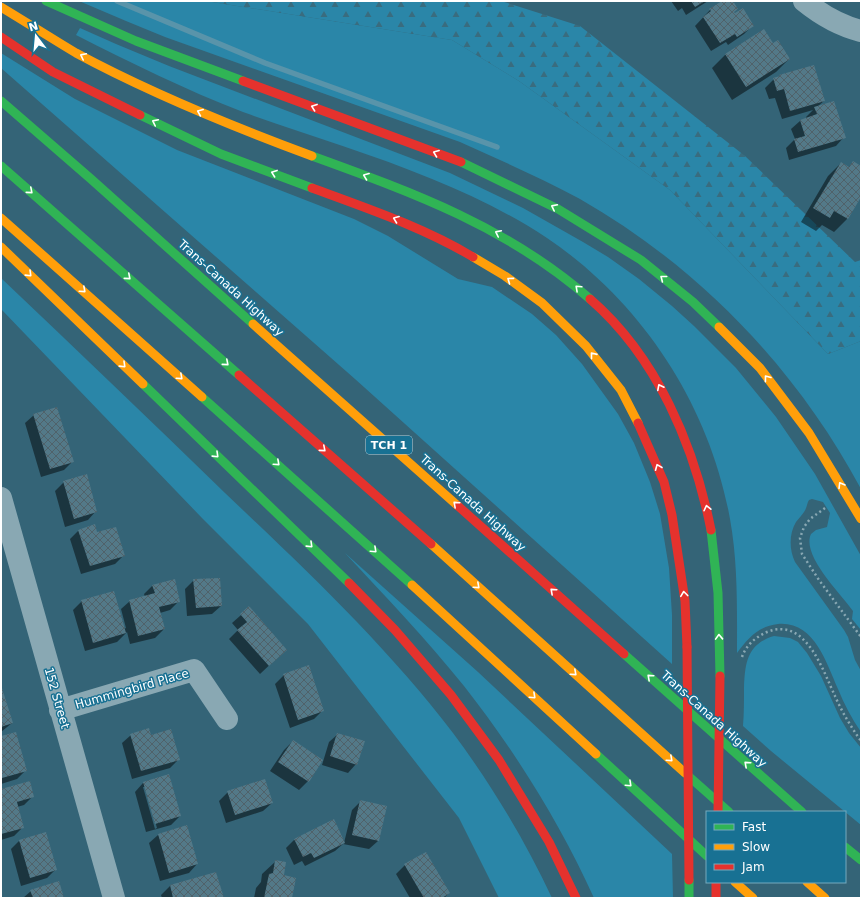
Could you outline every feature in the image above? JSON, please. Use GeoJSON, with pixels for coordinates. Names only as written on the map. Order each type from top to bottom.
{"type":"FeatureCollection","features":[{"type":"Feature","properties":{"kind":"highway"},"geometry":{"type":"LineString","coordinates":[[46,1],[136,41],[466,164],[558,209],[641,260],[693,302],[760,368],[809,433],[861,519]]}},
{"type":"Feature","properties":{"kind":"highway"},"geometry":{"type":"LineString","coordinates":[[1,7],[71,50],[152,91],[236,127],[415,194],[456,212],[506,237],[566,277],[614,321],[634,346],[656,381],[682,430],[698,475],[707,510],[714,555],[718,605],[720,676],[718,811]]}},
{"type":"Feature","properties":{"kind":"highway"},"geometry":{"type":"LineString","coordinates":[[1,37],[53,72],[221,154],[403,222],[460,249],[505,276],[542,303],[586,346],[621,390],[644,434],[664,482],[672,515],[685,601],[687,647],[689,898]]}},
{"type":"Feature","properties":{"kind":"highway","name":"Trans-Canada Highway"},"geometry":{"type":"LineString","coordinates":[[1,101],[801,811]]}},
{"type":"Feature","properties":{"kind":"highway"},"geometry":{"type":"LineString","coordinates":[[1,166],[375,495],[728,811]]}},
{"type":"Feature","properties":{"kind":"highway"},"geometry":{"type":"LineString","coordinates":[[1,218],[359,536],[706,855]]}},
{"type":"Feature","properties":{"kind":"highway"},"geometry":{"type":"LineString","coordinates":[[1,247],[327,562],[395,630],[451,695],[499,760],[548,842],[576,898]]}},
{"type":"Feature","properties":{"kind":"highway"},"geometry":{"type":"LineString","coordinates":[[846,848],[861,860]]}},
{"type":"Feature","properties":{"kind":"highway"},"geometry":{"type":"LineString","coordinates":[[716,883],[716,898]]}},
{"type":"Feature","properties":{"kind":"highway"},"geometry":{"type":"LineString","coordinates":[[736,883],[753,898]]}},
{"type":"Feature","properties":{"kind":"highway"},"geometry":{"type":"LineString","coordinates":[[808,883],[825,898]]}},
{"type":"Feature","properties":{"kind":"street"},"geometry":{"type":"LineString","coordinates":[[804,1],[825,15],[856,30]]}},
{"type":"Feature","properties":{"kind":"street","name":"152 Street"},"geometry":{"type":"LineString","coordinates":[[1,498],[114,898]]}},
{"type":"Feature","properties":{"kind":"street","name":"Hummingbird Place"},"geometry":{"type":"LineString","coordinates":[[60,710],[194,670],[227,719]]}},
{"type":"Feature","properties":{"kind":"path"},"geometry":{"type":"LineString","coordinates":[[825,508],[810,519],[804,527],[800,538],[802,554],[819,580],[861,637]]}},
{"type":"Feature","properties":{"kind":"path"},"geometry":{"type":"LineString","coordinates":[[741,662],[743,653],[748,645],[763,634],[776,630],[785,630],[798,636],[808,644],[820,663],[842,712],[861,741]]}},
{"type":"Feature","properties":{"kind":"green space"},"geometry":{"type":"Polygon","coordinates":[[[79,1],[206,1],[452,40],[519,81],[670,190],[828,354],[861,341],[861,489],[835,445],[806,402],[775,362],[741,324],[704,289],[665,256],[624,226],[565,191],[460,142],[165,37],[79,1]]]}},
{"type":"Feature","properties":{"kind":"green space"},"geometry":{"type":"Polygon","coordinates":[[[206,1],[501,1],[580,26],[745,156],[855,262],[861,260],[861,341],[828,354],[670,190],[519,81],[452,40],[206,1]]]}},
{"type":"Feature","properties":{"kind":"green space"},"geometry":{"type":"Polygon","coordinates":[[[80,28],[169,66],[450,173],[523,208],[583,242],[608,257],[639,279],[672,306],[736,368],[776,417],[815,474],[861,556],[861,630],[852,619],[853,611],[824,574],[812,552],[809,543],[811,534],[816,530],[827,527],[830,513],[823,502],[812,499],[809,500],[805,510],[796,522],[792,531],[792,552],[795,562],[848,637],[855,660],[861,671],[861,732],[840,695],[829,667],[817,645],[810,636],[801,629],[790,625],[778,624],[765,627],[745,642],[737,653],[736,586],[733,536],[720,477],[706,436],[688,397],[667,360],[641,325],[613,293],[581,264],[533,229],[476,198],[447,185],[362,152],[290,129],[201,95],[76,35],[80,28]]]}},
{"type":"Feature","properties":{"kind":"green space"},"geometry":{"type":"Polygon","coordinates":[[[1,53],[75,99],[177,150],[354,219],[388,236],[458,279],[492,287],[532,314],[556,335],[582,364],[618,414],[634,443],[650,482],[660,514],[669,568],[672,615],[672,664],[355,379],[1,68],[1,53]]]}},
{"type":"Feature","properties":{"kind":"green space"},"geometry":{"type":"Polygon","coordinates":[[[1,278],[315,579],[373,638],[453,733],[481,772],[519,834],[552,898],[499,898],[459,818],[308,624],[202,518],[1,309],[1,278]]]}},
{"type":"Feature","properties":{"kind":"green space"},"geometry":{"type":"Polygon","coordinates":[[[345,553],[478,672],[672,854],[673,898],[594,898],[567,842],[535,788],[519,762],[483,711],[436,652],[345,553]]]}},
{"type":"Feature","properties":{"kind":"green space"},"geometry":{"type":"Polygon","coordinates":[[[774,636],[790,638],[798,642],[807,653],[821,676],[840,718],[849,733],[861,748],[861,825],[743,726],[745,670],[749,656],[753,649],[765,640],[774,636]]]}},
{"type":"Feature","properties":{"kind":"building"},"geometry":{"type":"Polygon","coordinates":[[[691,1],[705,1],[695,7],[691,1]]]}},
{"type":"Feature","properties":{"kind":"building"},"geometry":{"type":"Polygon","coordinates":[[[722,1],[733,1],[738,9],[734,12],[735,13],[743,8],[754,26],[737,37],[735,34],[720,43],[703,17],[711,11],[709,9],[722,1]]]}},
{"type":"Feature","properties":{"kind":"building"},"geometry":{"type":"Polygon","coordinates":[[[764,29],[773,43],[778,40],[790,59],[746,87],[725,54],[764,29]]]}},
{"type":"Feature","properties":{"kind":"building"},"geometry":{"type":"Polygon","coordinates":[[[814,65],[825,101],[790,111],[784,89],[777,91],[773,78],[814,65]]]}},
{"type":"Feature","properties":{"kind":"building"},"geometry":{"type":"Polygon","coordinates":[[[834,101],[846,138],[798,152],[794,139],[805,136],[800,120],[817,114],[814,107],[834,101]]]}},
{"type":"Feature","properties":{"kind":"building"},"geometry":{"type":"Polygon","coordinates":[[[853,161],[861,166],[861,197],[848,219],[834,211],[830,218],[813,208],[841,162],[849,167],[853,161]]]}},
{"type":"Feature","properties":{"kind":"building"},"geometry":{"type":"Polygon","coordinates":[[[57,407],[74,462],[50,469],[33,414],[57,407]]]}},
{"type":"Feature","properties":{"kind":"building"},"geometry":{"type":"Polygon","coordinates":[[[87,474],[97,512],[74,519],[63,481],[87,474]]]}},
{"type":"Feature","properties":{"kind":"building"},"geometry":{"type":"Polygon","coordinates":[[[95,524],[97,532],[116,527],[125,556],[90,566],[78,530],[95,524]]]}},
{"type":"Feature","properties":{"kind":"building"},"geometry":{"type":"Polygon","coordinates":[[[220,578],[222,606],[196,608],[193,579],[220,578]]]}},
{"type":"Feature","properties":{"kind":"building"},"geometry":{"type":"Polygon","coordinates":[[[175,579],[180,602],[159,607],[165,629],[138,636],[129,600],[155,593],[152,585],[175,579]]]}},
{"type":"Feature","properties":{"kind":"building"},"geometry":{"type":"Polygon","coordinates":[[[114,591],[126,633],[93,643],[81,600],[114,591]]]}},
{"type":"Feature","properties":{"kind":"building"},"geometry":{"type":"Polygon","coordinates":[[[249,606],[287,650],[269,666],[237,630],[247,622],[240,614],[249,606]]]}},
{"type":"Feature","properties":{"kind":"building"},"geometry":{"type":"Polygon","coordinates":[[[309,665],[324,711],[298,720],[283,674],[309,665]]]}},
{"type":"Feature","properties":{"kind":"building"},"geometry":{"type":"Polygon","coordinates":[[[1,685],[13,723],[1,727],[1,685]]]}},
{"type":"Feature","properties":{"kind":"building"},"geometry":{"type":"Polygon","coordinates":[[[149,728],[151,735],[171,729],[180,760],[141,771],[130,734],[149,728]]]}},
{"type":"Feature","properties":{"kind":"building"},"geometry":{"type":"Polygon","coordinates":[[[16,732],[27,771],[2,778],[1,736],[16,732]]]}},
{"type":"Feature","properties":{"kind":"building"},"geometry":{"type":"Polygon","coordinates":[[[337,733],[365,741],[357,765],[330,756],[337,733]]]}},
{"type":"Feature","properties":{"kind":"building"},"geometry":{"type":"Polygon","coordinates":[[[293,740],[323,760],[309,782],[278,762],[293,740]]]}},
{"type":"Feature","properties":{"kind":"building"},"geometry":{"type":"Polygon","coordinates":[[[169,774],[181,816],[155,824],[143,782],[169,774]]]}},
{"type":"Feature","properties":{"kind":"building"},"geometry":{"type":"Polygon","coordinates":[[[265,779],[273,803],[235,815],[227,791],[265,779]]]}},
{"type":"Feature","properties":{"kind":"building"},"geometry":{"type":"Polygon","coordinates":[[[30,781],[34,797],[17,802],[24,828],[1,834],[1,789],[30,781]]]}},
{"type":"Feature","properties":{"kind":"building"},"geometry":{"type":"Polygon","coordinates":[[[360,800],[387,806],[379,841],[352,835],[360,800]]]}},
{"type":"Feature","properties":{"kind":"building"},"geometry":{"type":"Polygon","coordinates":[[[334,819],[345,843],[314,858],[311,853],[303,857],[294,839],[334,819]]]}},
{"type":"Feature","properties":{"kind":"building"},"geometry":{"type":"Polygon","coordinates":[[[187,825],[198,864],[169,873],[158,834],[187,825]]]}},
{"type":"Feature","properties":{"kind":"building"},"geometry":{"type":"Polygon","coordinates":[[[46,832],[57,870],[30,878],[19,840],[46,832]]]}},
{"type":"Feature","properties":{"kind":"building"},"geometry":{"type":"Polygon","coordinates":[[[426,852],[450,893],[442,898],[424,898],[404,864],[426,852]]]}},
{"type":"Feature","properties":{"kind":"building"},"geometry":{"type":"Polygon","coordinates":[[[275,860],[286,862],[284,875],[296,878],[292,898],[264,898],[269,874],[273,873],[275,860]]]}},
{"type":"Feature","properties":{"kind":"building"},"geometry":{"type":"Polygon","coordinates":[[[216,872],[224,898],[173,898],[170,885],[216,872]]]}},
{"type":"Feature","properties":{"kind":"building"},"geometry":{"type":"Polygon","coordinates":[[[59,881],[64,898],[33,898],[30,890],[59,881]]]}},
{"type":"Feature","properties":{"kind":"waterway"},"geometry":{"type":"LineString","coordinates":[[117,1],[265,63],[497,147]]}},
{"type":"Feature","properties":{"kind":"traffic: fast"},"geometry":{"type":"LineString","coordinates":[[46,1],[136,41],[243,81]]}},
{"type":"Feature","properties":{"kind":"traffic: fast"},"geometry":{"type":"LineString","coordinates":[[1,101],[91,179],[253,324]]}},
{"type":"Feature","properties":{"kind":"traffic: fast"},"geometry":{"type":"LineString","coordinates":[[140,115],[221,154],[312,188]]}},
{"type":"Feature","properties":{"kind":"traffic: fast"},"geometry":{"type":"LineString","coordinates":[[312,156],[423,199],[458,214],[493,232],[526,251],[559,274],[590,299]]}},
{"type":"Feature","properties":{"kind":"traffic: fast"},"geometry":{"type":"LineString","coordinates":[[461,162],[558,209],[641,260],[693,302],[719,327]]}},
{"type":"Feature","properties":{"kind":"traffic: fast"},"geometry":{"type":"LineString","coordinates":[[1,166],[239,375]]}},
{"type":"Feature","properties":{"kind":"traffic: fast"},"geometry":{"type":"LineString","coordinates":[[143,384],[349,583]]}},
{"type":"Feature","properties":{"kind":"traffic: fast"},"geometry":{"type":"LineString","coordinates":[[202,397],[412,585]]}},
{"type":"Feature","properties":{"kind":"traffic: fast"},"geometry":{"type":"LineString","coordinates":[[711,530],[718,593],[720,676]]}},
{"type":"Feature","properties":{"kind":"traffic: fast"},"geometry":{"type":"LineString","coordinates":[[624,654],[801,811]]}},
{"type":"Feature","properties":{"kind":"traffic: fast"},"geometry":{"type":"LineString","coordinates":[[596,754],[706,855]]}},
{"type":"Feature","properties":{"kind":"traffic: fast"},"geometry":{"type":"LineString","coordinates":[[685,773],[728,811]]}},
{"type":"Feature","properties":{"kind":"traffic: fast"},"geometry":{"type":"LineString","coordinates":[[846,848],[861,860]]}},
{"type":"Feature","properties":{"kind":"traffic: fast"},"geometry":{"type":"LineString","coordinates":[[689,880],[689,898]]}},
{"type":"Feature","properties":{"kind":"traffic: slow"},"geometry":{"type":"LineString","coordinates":[[1,7],[76,53],[163,96],[312,156]]}},
{"type":"Feature","properties":{"kind":"traffic: slow"},"geometry":{"type":"LineString","coordinates":[[1,218],[202,397]]}},
{"type":"Feature","properties":{"kind":"traffic: slow"},"geometry":{"type":"LineString","coordinates":[[1,247],[143,384]]}},
{"type":"Feature","properties":{"kind":"traffic: slow"},"geometry":{"type":"LineString","coordinates":[[473,257],[505,276],[542,303],[586,346],[621,390],[638,423]]}},
{"type":"Feature","properties":{"kind":"traffic: slow"},"geometry":{"type":"LineString","coordinates":[[253,324],[458,506]]}},
{"type":"Feature","properties":{"kind":"traffic: slow"},"geometry":{"type":"LineString","coordinates":[[719,327],[760,368],[809,433],[861,519]]}},
{"type":"Feature","properties":{"kind":"traffic: slow"},"geometry":{"type":"LineString","coordinates":[[431,544],[685,773]]}},
{"type":"Feature","properties":{"kind":"traffic: slow"},"geometry":{"type":"LineString","coordinates":[[412,585],[596,754]]}},
{"type":"Feature","properties":{"kind":"traffic: slow"},"geometry":{"type":"LineString","coordinates":[[736,883],[753,898]]}},
{"type":"Feature","properties":{"kind":"traffic: slow"},"geometry":{"type":"LineString","coordinates":[[808,883],[825,898]]}},
{"type":"Feature","properties":{"kind":"traffic: jam"},"geometry":{"type":"LineString","coordinates":[[1,37],[53,72],[140,115]]}},
{"type":"Feature","properties":{"kind":"traffic: jam"},"geometry":{"type":"LineString","coordinates":[[243,81],[461,162]]}},
{"type":"Feature","properties":{"kind":"traffic: jam"},"geometry":{"type":"LineString","coordinates":[[312,188],[414,227],[473,257]]}},
{"type":"Feature","properties":{"kind":"traffic: jam"},"geometry":{"type":"LineString","coordinates":[[590,299],[614,322],[635,348],[653,375],[669,404],[683,435],[694,466],[704,498],[711,530]]}},
{"type":"Feature","properties":{"kind":"traffic: jam"},"geometry":{"type":"LineString","coordinates":[[239,375],[431,544]]}},
{"type":"Feature","properties":{"kind":"traffic: jam"},"geometry":{"type":"LineString","coordinates":[[638,423],[664,482],[672,515],[685,601],[687,647]]}},
{"type":"Feature","properties":{"kind":"traffic: jam"},"geometry":{"type":"LineString","coordinates":[[458,506],[624,654]]}},
{"type":"Feature","properties":{"kind":"traffic: jam"},"geometry":{"type":"LineString","coordinates":[[349,583],[395,630],[451,695],[499,760],[549,842],[576,898]]}},
{"type":"Feature","properties":{"kind":"traffic: jam"},"geometry":{"type":"LineString","coordinates":[[687,647],[689,880]]}},
{"type":"Feature","properties":{"kind":"traffic: jam"},"geometry":{"type":"LineString","coordinates":[[718,811],[720,676]]}},
{"type":"Feature","properties":{"kind":"traffic: jam"},"geometry":{"type":"LineString","coordinates":[[716,883],[716,898]]}}]}
